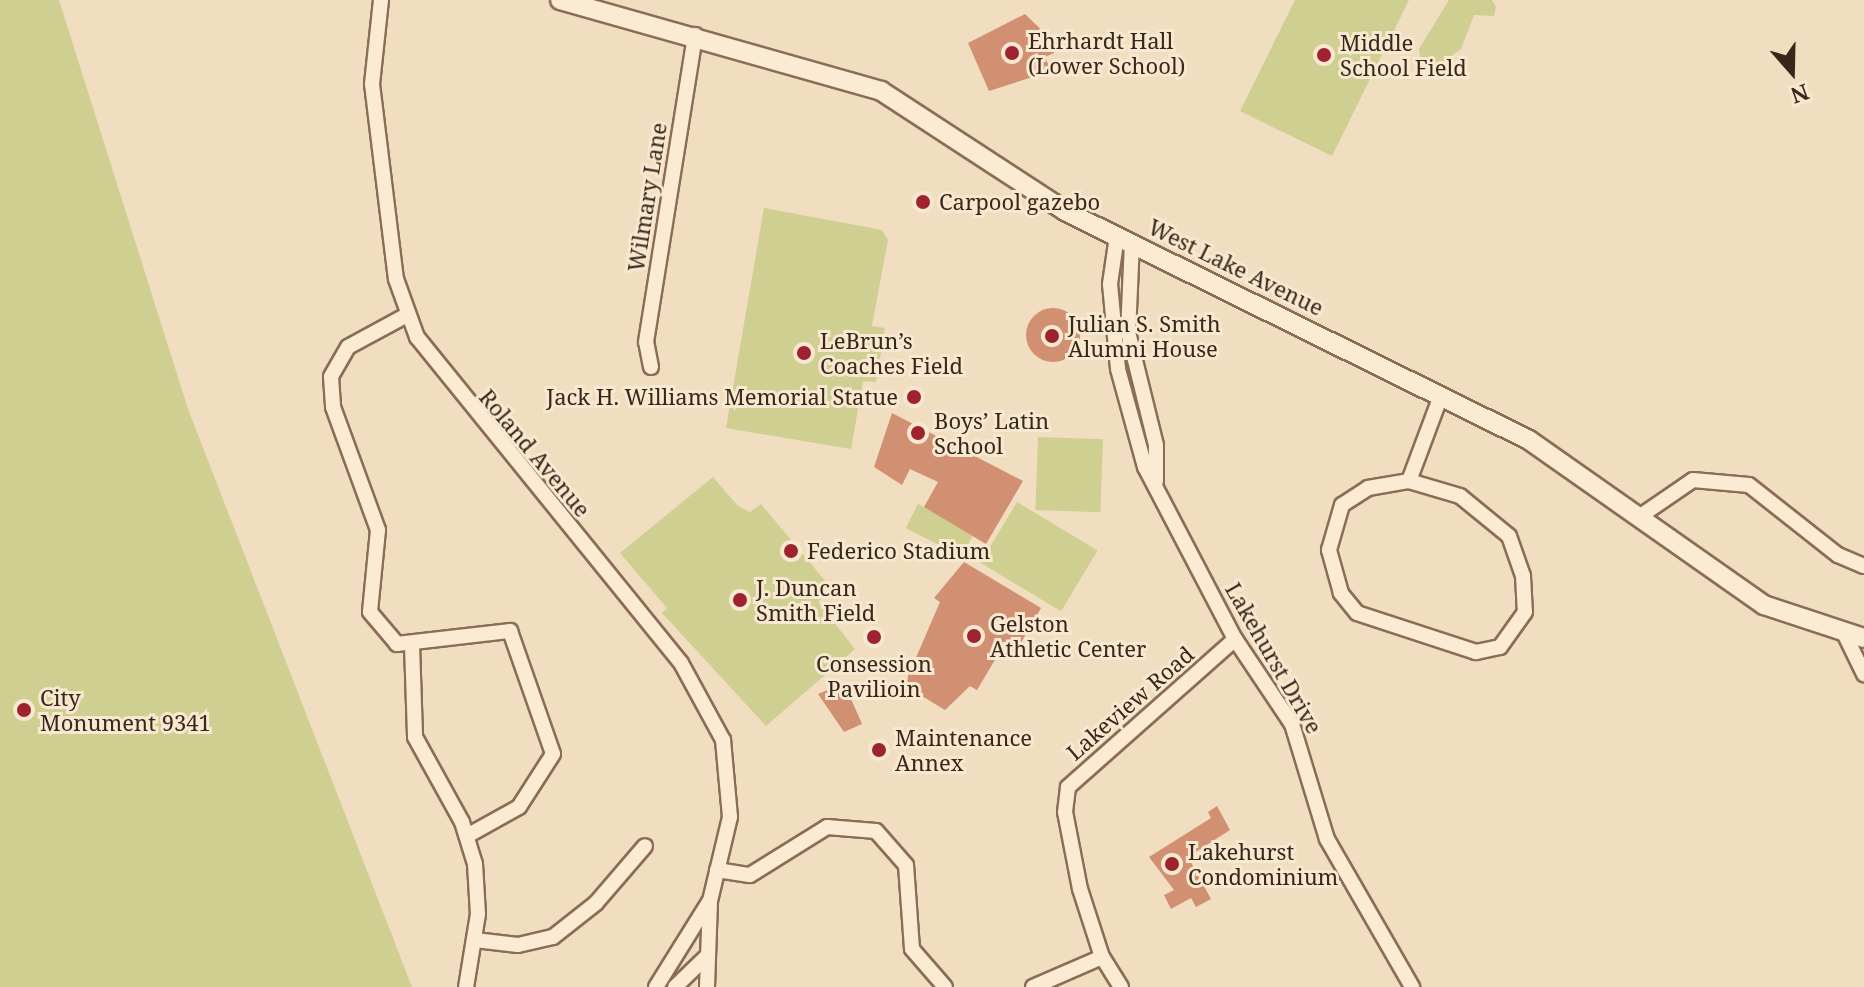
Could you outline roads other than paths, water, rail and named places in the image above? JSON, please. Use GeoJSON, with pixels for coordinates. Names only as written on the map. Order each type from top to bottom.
{"type":"FeatureCollection","features":[{"type":"Feature","properties":{"kind":"street","name":"Roland Avenue"},"geometry":{"type":"LineString","coordinates":[[381,0],[372,84],[390,246],[407,315],[448,384],[704,696],[732,787],[710,901]]}},
{"type":"Feature","properties":{"kind":"street","name":"West Lake Avenue"},"geometry":{"type":"LineString","coordinates":[[560,0],[695,35],[881,91],[1010,181],[1529,440],[1764,605],[1864,638]]}},
{"type":"Feature","properties":{"kind":"street","name":"Wilmary Lane"},"geometry":{"type":"LineString","coordinates":[[651,367],[646,342],[695,35]]}},
{"type":"Feature","properties":{"kind":"street","name":"Lakehurst Drive"},"geometry":{"type":"LineString","coordinates":[[1125,239],[1110,284],[1118,369],[1145,467],[1156,481],[1235,639],[1292,724],[1327,839],[1412,987]]}},
{"type":"Feature","properties":{"kind":"street"},"geometry":{"type":"LineString","coordinates":[[407,315],[348,347],[331,377],[333,407],[378,530],[370,595],[379,630],[412,645],[510,631],[553,754],[519,807],[467,836]]}},
{"type":"Feature","properties":{"kind":"street"},"geometry":{"type":"LineString","coordinates":[[1409,481],[1440,398]]}},
{"type":"Feature","properties":{"kind":"street"},"geometry":{"type":"LineString","coordinates":[[1639,517],[1693,480],[1749,485],[1838,555],[1864,566]]}},
{"type":"Feature","properties":{"kind":"street"},"geometry":{"type":"LineString","coordinates":[[1409,481],[1460,496],[1509,536],[1523,576],[1525,612],[1500,647],[1471,651],[1357,613],[1341,593],[1329,550],[1342,505],[1368,488],[1409,481]]}},
{"type":"Feature","properties":{"kind":"street"},"geometry":{"type":"LineString","coordinates":[[1844,633],[1864,674]]}},
{"type":"Feature","properties":{"kind":"street","name":"Lakeview Road"},"geometry":{"type":"LineString","coordinates":[[1121,987],[1102,957],[1069,837],[1068,787],[1235,639]]}},
{"type":"Feature","properties":{"kind":"street"},"geometry":{"type":"LineString","coordinates":[[412,645],[415,737],[467,836],[478,888],[475,940],[466,987]]}},
{"type":"Feature","properties":{"kind":"street"},"geometry":{"type":"LineString","coordinates":[[717,870],[750,875],[827,827],[876,831],[906,865],[912,949],[945,987]]}},
{"type":"Feature","properties":{"kind":"street"},"geometry":{"type":"LineString","coordinates":[[475,940],[518,945],[553,937],[596,903],[645,846]]}},
{"type":"Feature","properties":{"kind":"street"},"geometry":{"type":"LineString","coordinates":[[707,987],[710,901]]}},
{"type":"Feature","properties":{"kind":"street"},"geometry":{"type":"LineString","coordinates":[[656,987],[710,901]]}},
{"type":"Feature","properties":{"kind":"street"},"geometry":{"type":"LineString","coordinates":[[675,987],[707,956]]}},
{"type":"Feature","properties":{"kind":"street"},"geometry":{"type":"LineString","coordinates":[[1033,987],[1102,957]]}},
{"type":"Feature","properties":{"kind":"place","name":"Ehrhardt Hall (Lower School)"},"geometry":{"type":"Point","coordinates":[1012,53]}},
{"type":"Feature","properties":{"kind":"place","name":"Middle School Field"},"geometry":{"type":"Point","coordinates":[1324,55]}},
{"type":"Feature","properties":{"kind":"place","name":"Carpool gazebo"},"geometry":{"type":"Point","coordinates":[923,202]}},
{"type":"Feature","properties":{"kind":"place","name":"Julian S. Smith Alumni House"},"geometry":{"type":"Point","coordinates":[1052,336]}},
{"type":"Feature","properties":{"kind":"place","name":"LeBrun’s Coaches Field"},"geometry":{"type":"Point","coordinates":[804,353]}},
{"type":"Feature","properties":{"kind":"place","name":"Jack H. Williams Memorial Statue"},"geometry":{"type":"Point","coordinates":[914,397]}},
{"type":"Feature","properties":{"kind":"place","name":"Boys’ Latin School"},"geometry":{"type":"Point","coordinates":[918,433]}},
{"type":"Feature","properties":{"kind":"place","name":"Federico Stadium"},"geometry":{"type":"Point","coordinates":[791,551]}},
{"type":"Feature","properties":{"kind":"place","name":"J. Duncan Smith Field"},"geometry":{"type":"Point","coordinates":[740,600]}},
{"type":"Feature","properties":{"kind":"place","name":"Gelston Athletic Center"},"geometry":{"type":"Point","coordinates":[974,636]}},
{"type":"Feature","properties":{"kind":"place","name":"Consession Pavilioin"},"geometry":{"type":"Point","coordinates":[874,637]}},
{"type":"Feature","properties":{"kind":"place","name":"City Monument 9341"},"geometry":{"type":"Point","coordinates":[24,710]}},
{"type":"Feature","properties":{"kind":"place","name":"Maintenance Annex"},"geometry":{"type":"Point","coordinates":[879,750]}},
{"type":"Feature","properties":{"kind":"place","name":"Lakehurst Condominium"},"geometry":{"type":"Point","coordinates":[1172,864]}}]}
